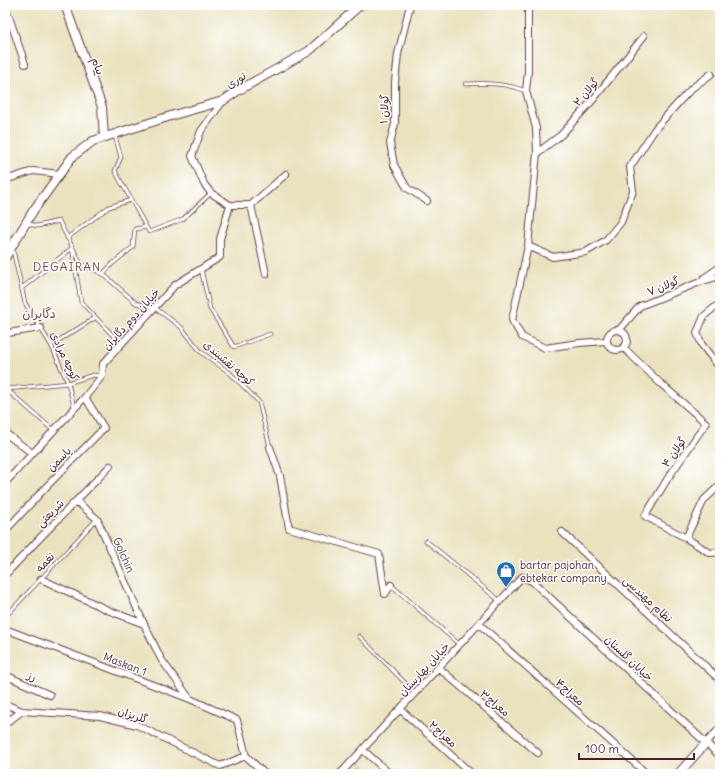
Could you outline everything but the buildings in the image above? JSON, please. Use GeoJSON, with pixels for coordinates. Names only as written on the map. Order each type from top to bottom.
{"type":"FeatureCollection","features":[{"type":"Feature","properties":{"kind":"street"},"geometry":{"type":"LineString","coordinates":[[5,5],[25,64]]}},
{"type":"Feature","properties":{"kind":"street","name":"پیام"},"geometry":{"type":"LineString","coordinates":[[65,5],[102,107],[104,136]]}},
{"type":"Feature","properties":{"kind":"street","name":"نوری"},"geometry":{"type":"LineString","coordinates":[[5,258],[9,245],[72,157],[93,141],[104,136],[223,101],[239,90],[309,51],[360,5]]}},
{"type":"Feature","properties":{"kind":"street","name":"گولان ۱"},"geometry":{"type":"LineString","coordinates":[[410,5],[398,54],[395,82],[395,124],[390,143],[394,165],[407,188],[427,201]]}},
{"type":"Feature","properties":{"kind":"street"},"geometry":{"type":"LineString","coordinates":[[528,5],[528,72],[526,91],[536,128],[537,153],[528,246],[512,320],[522,337],[545,348],[579,343],[606,342]]}},
{"type":"Feature","properties":{"kind":"street","name":"گولان ۲"},"geometry":{"type":"LineString","coordinates":[[537,153],[561,136],[592,101],[644,36]]}},
{"type":"Feature","properties":{"kind":"street"},"geometry":{"type":"LineString","coordinates":[[528,246],[553,257],[586,252],[606,240],[621,222],[633,191],[630,167],[655,129],[678,102],[692,88],[711,74]]}},
{"type":"Feature","properties":{"kind":"street"},"geometry":{"type":"LineString","coordinates":[[223,101],[201,131],[192,156],[204,184],[212,193],[230,205],[251,205],[286,174]]}},
{"type":"Feature","properties":{"kind":"street"},"geometry":{"type":"LineString","coordinates":[[5,180],[33,171],[60,174]]}},
{"type":"Feature","properties":{"kind":"street","name":"خیابان دوم دگایران"},"geometry":{"type":"LineString","coordinates":[[5,483],[85,397],[102,376],[103,364],[176,285],[220,257],[220,239],[230,205]]}},
{"type":"Feature","properties":{"kind":"street"},"geometry":{"type":"LineString","coordinates":[[251,205],[266,274]]}},
{"type":"Feature","properties":{"kind":"street","name":"گولان ۷"},"geometry":{"type":"LineString","coordinates":[[700,282],[720,267]]}},
{"type":"Feature","properties":{"kind":"street","name":"گولان ۷"},"geometry":{"type":"LineString","coordinates":[[619,330],[640,306],[700,282],[720,276]]}},
{"type":"Feature","properties":{"kind":"street"},"geometry":{"type":"LineString","coordinates":[[719,365],[702,345],[697,333],[704,316],[720,303]]}},
{"type":"Feature","properties":{"kind":"street"},"geometry":{"type":"LineString","coordinates":[[5,335],[8,333],[41,328]]}},
{"type":"Feature","properties":{"kind":"street"},"geometry":{"type":"LineString","coordinates":[[614,330],[619,330],[624,332],[627,337],[627,343],[624,348],[613,350],[606,342],[607,336],[614,330]]}},
{"type":"Feature","properties":{"kind":"street","name":"گولان ۴"},"geometry":{"type":"LineString","coordinates":[[624,348],[660,383],[706,423],[668,478],[645,516],[710,553],[720,552]]}},
{"type":"Feature","properties":{"kind":"street","name":"یاسمن"},"geometry":{"type":"LineString","coordinates":[[5,531],[104,428],[85,397]]}},
{"type":"Feature","properties":{"kind":"street"},"geometry":{"type":"LineString","coordinates":[[5,433],[32,453]]}},
{"type":"Feature","properties":{"kind":"street"},"geometry":{"type":"LineString","coordinates":[[270,447],[280,476],[290,528],[379,554],[385,594],[391,585]]}},
{"type":"Feature","properties":{"kind":"street","name":"شریعتی"},"geometry":{"type":"LineString","coordinates":[[5,575],[110,466]]}},
{"type":"Feature","properties":{"kind":"street"},"geometry":{"type":"LineString","coordinates":[[686,538],[704,500],[720,485]]}},
{"type":"Feature","properties":{"kind":"street","name":"Golchin"},"geometry":{"type":"LineString","coordinates":[[76,501],[97,519],[161,659],[190,699]]}},
{"type":"Feature","properties":{"kind":"street","name":"نظام مهندسی"},"geometry":{"type":"LineString","coordinates":[[562,532],[720,680]]}},
{"type":"Feature","properties":{"kind":"street","name":"خیابان بهارستان"},"geometry":{"type":"LineString","coordinates":[[340,774],[522,577]]}},
{"type":"Feature","properties":{"kind":"street","name":"خیابان گلستان"},"geometry":{"type":"LineString","coordinates":[[522,577],[532,581],[720,756]]}},
{"type":"Feature","properties":{"kind":"street"},"geometry":{"type":"LineString","coordinates":[[41,579],[110,611],[144,624]]}},
{"type":"Feature","properties":{"kind":"street","name":"معراج۴"},"geometry":{"type":"LineString","coordinates":[[479,624],[647,774]]}},
{"type":"Feature","properties":{"kind":"street","name":"Maskan 1"},"geometry":{"type":"LineString","coordinates":[[5,629],[190,699],[237,720],[246,756]]}},
{"type":"Feature","properties":{"kind":"street","name":"معراج۳"},"geometry":{"type":"LineString","coordinates":[[439,668],[538,753]]}},
{"type":"Feature","properties":{"kind":"street","name":"رز"},"geometry":{"type":"LineString","coordinates":[[5,676],[50,695]]}},
{"type":"Feature","properties":{"kind":"street","name":"گلریزان"},"geometry":{"type":"LineString","coordinates":[[5,704],[22,711],[100,716],[137,725],[220,766],[246,756]]}},
{"type":"Feature","properties":{"kind":"street","name":"معراج۲"},"geometry":{"type":"LineString","coordinates":[[400,709],[472,774]]}},
{"type":"Feature","properties":{"kind":"street"},"geometry":{"type":"LineString","coordinates":[[5,724],[22,711]]}},
{"type":"Feature","properties":{"kind":"street"},"geometry":{"type":"LineString","coordinates":[[678,774],[720,728]]}},
{"type":"Feature","properties":{"kind":"street"},"geometry":{"type":"LineString","coordinates":[[363,750],[390,774]]}},
{"type":"Feature","properties":{"kind":"street"},"geometry":{"type":"LineString","coordinates":[[246,756],[265,774]]}},
{"type":"Feature","properties":{"kind":"lane"},"geometry":{"type":"LineString","coordinates":[[465,84],[485,83],[513,85],[526,91]]}},
{"type":"Feature","properties":{"kind":"lane"},"geometry":{"type":"LineString","coordinates":[[115,134],[121,157],[115,171],[149,232],[183,219],[212,193]]}},
{"type":"Feature","properties":{"kind":"lane"},"geometry":{"type":"LineString","coordinates":[[720,184],[718,188],[720,208]]}},
{"type":"Feature","properties":{"kind":"lane"},"geometry":{"type":"LineString","coordinates":[[67,238],[109,207],[131,200]]}},
{"type":"Feature","properties":{"kind":"lane","name":"کوچه نقشبندی"},"geometry":{"type":"LineString","coordinates":[[26,223],[37,226],[59,221],[81,264],[103,274],[136,303],[155,308],[181,327],[201,352],[230,374],[259,402],[270,447]]}},
{"type":"Feature","properties":{"kind":"lane"},"geometry":{"type":"LineString","coordinates":[[103,274],[112,264],[133,247],[135,229],[146,227]]}},
{"type":"Feature","properties":{"kind":"lane","name":"کوچه مرادی"},"geometry":{"type":"LineString","coordinates":[[9,245],[26,303],[51,345],[68,383],[75,408]]}},
{"type":"Feature","properties":{"kind":"lane"},"geometry":{"type":"LineString","coordinates":[[22,288],[72,248],[82,302],[121,345]]}},
{"type":"Feature","properties":{"kind":"lane"},"geometry":{"type":"LineString","coordinates":[[201,269],[210,309],[234,347],[270,334]]}},
{"type":"Feature","properties":{"kind":"lane"},"geometry":{"type":"LineString","coordinates":[[51,345],[95,318]]}},
{"type":"Feature","properties":{"kind":"lane"},"geometry":{"type":"LineString","coordinates":[[6,388],[68,383],[93,375],[102,376]]}},
{"type":"Feature","properties":{"kind":"lane"},"geometry":{"type":"LineString","coordinates":[[6,388],[54,430]]}},
{"type":"Feature","properties":{"kind":"lane","name":"نغمه"},"geometry":{"type":"LineString","coordinates":[[5,617],[97,519]]}},
{"type":"Feature","properties":{"kind":"lane"},"geometry":{"type":"LineString","coordinates":[[426,541],[500,601]]}},
{"type":"Feature","properties":{"kind":"lane"},"geometry":{"type":"LineString","coordinates":[[391,585],[460,645]]}},
{"type":"Feature","properties":{"kind":"lane"},"geometry":{"type":"LineString","coordinates":[[359,636],[416,693]]}},
{"type":"Feature","properties":{"kind":"green space"},"geometry":{"type":"Polygon","coordinates":[[[363,765],[374,774],[354,774],[363,765]]]}},
{"type":"Feature","properties":{"kind":"place","name":"bartar pajohan ebtekar company"},"geometry":{"type":"Point","coordinates":[506,588]}},
{"type":"Feature","properties":{"kind":"district","name":"DEGAIRAN"},"geometry":{"type":"Point","coordinates":[67,266]}},
{"type":"Feature","properties":{"kind":"district","name":"دگایران"},"geometry":{"type":"Point","coordinates":[39,313]}}]}
